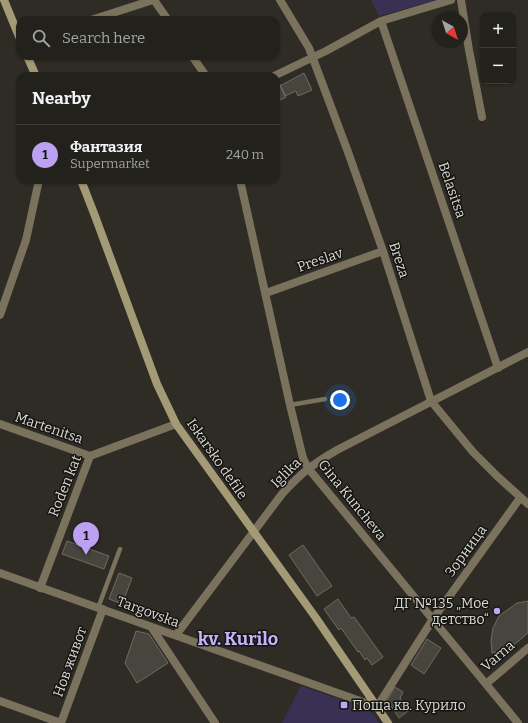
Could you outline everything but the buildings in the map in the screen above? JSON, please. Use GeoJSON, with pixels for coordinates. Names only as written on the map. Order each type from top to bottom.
{"type":"FeatureCollection","features":[{"type":"Feature","properties":{"kind":"main road"},"geometry":{"type":"LineString","coordinates":[[4,0],[16,29]]}},
{"type":"Feature","properties":{"kind":"main road"},"geometry":{"type":"LineString","coordinates":[[29,60],[34,72]]}},
{"type":"Feature","properties":{"kind":"main road","name":"Iskarsko defile"},"geometry":{"type":"LineString","coordinates":[[83,184],[96,216],[157,384],[176,424],[316,618],[388,723]]}},
{"type":"Feature","properties":{"kind":"street"},"geometry":{"type":"LineString","coordinates":[[103,16],[153,0],[165,16]]}},
{"type":"Feature","properties":{"kind":"street","name":"Breza"},"geometry":{"type":"LineString","coordinates":[[280,0],[304,38],[348,152],[383,251],[431,401],[473,452],[528,504]]}},
{"type":"Feature","properties":{"kind":"street"},"geometry":{"type":"LineString","coordinates":[[280,73],[381,21],[451,0]]}},
{"type":"Feature","properties":{"kind":"street"},"geometry":{"type":"LineString","coordinates":[[460,0],[468,50],[482,117]]}},
{"type":"Feature","properties":{"kind":"street","name":"Belasitsa"},"geometry":{"type":"LineString","coordinates":[[381,21],[498,368]]}},
{"type":"Feature","properties":{"kind":"street"},"geometry":{"type":"LineString","coordinates":[[195,60],[203,72]]}},
{"type":"Feature","properties":{"kind":"street"},"geometry":{"type":"LineString","coordinates":[[0,314],[26,240],[38,184]]}},
{"type":"Feature","properties":{"kind":"street","name":"Gina Kuncheva"},"geometry":{"type":"LineString","coordinates":[[241,184],[290,405],[303,458],[308,468],[518,723]]}},
{"type":"Feature","properties":{"kind":"street","name":"Preslav"},"geometry":{"type":"LineString","coordinates":[[266,293],[383,251]]}},
{"type":"Feature","properties":{"kind":"street","name":"Iglika"},"geometry":{"type":"LineString","coordinates":[[176,635],[282,494],[297,477],[308,468],[337,450],[528,352]]}},
{"type":"Feature","properties":{"kind":"street","name":"Martenitsa"},"geometry":{"type":"LineString","coordinates":[[0,424],[90,456]]}},
{"type":"Feature","properties":{"kind":"street","name":"Roden kat"},"geometry":{"type":"LineString","coordinates":[[40,588],[90,456],[176,424]]}},
{"type":"Feature","properties":{"kind":"street","name":"Зорница"},"geometry":{"type":"LineString","coordinates":[[377,707],[433,619],[520,498]]}},
{"type":"Feature","properties":{"kind":"street","name":"Targovska"},"geometry":{"type":"LineString","coordinates":[[0,572],[40,588],[101,608],[152,628],[176,635],[377,707]]}},
{"type":"Feature","properties":{"kind":"street","name":"Нов живот"},"geometry":{"type":"LineString","coordinates":[[61,723],[101,608]]}},
{"type":"Feature","properties":{"kind":"street"},"geometry":{"type":"LineString","coordinates":[[152,628],[215,723]]}},
{"type":"Feature","properties":{"kind":"street","name":"Varna"},"geometry":{"type":"LineString","coordinates":[[486,684],[528,648]]}},
{"type":"Feature","properties":{"kind":"street"},"geometry":{"type":"LineString","coordinates":[[0,701],[61,723]]}},
{"type":"Feature","properties":{"kind":"lane"},"geometry":{"type":"LineString","coordinates":[[290,405],[325,399]]}},
{"type":"Feature","properties":{"kind":"lane"},"geometry":{"type":"LineString","coordinates":[[101,608],[120,549]]}},
{"type":"Feature","properties":{"kind":"shaded area"},"geometry":{"type":"Polygon","coordinates":[[[371,0],[437,0],[379,16],[371,0]]]}},
{"type":"Feature","properties":{"kind":"shaded area"},"geometry":{"type":"Polygon","coordinates":[[[301,686],[365,708],[375,716],[379,723],[282,723],[301,686]]]}},
{"type":"Feature","properties":{"kind":"place","name":"Фантазия"},"geometry":{"type":"Point","coordinates":[86,555]}},
{"type":"Feature","properties":{"kind":"place","name":"ДГ №135 „Мое детство“"},"geometry":{"type":"Point","coordinates":[497,611]}},
{"type":"Feature","properties":{"kind":"place","name":"Поща кв. Курило"},"geometry":{"type":"Point","coordinates":[344,705]}},
{"type":"Feature","properties":{"kind":"district","name":"kv. Kurilo"},"geometry":{"type":"Point","coordinates":[238,639]}}]}
